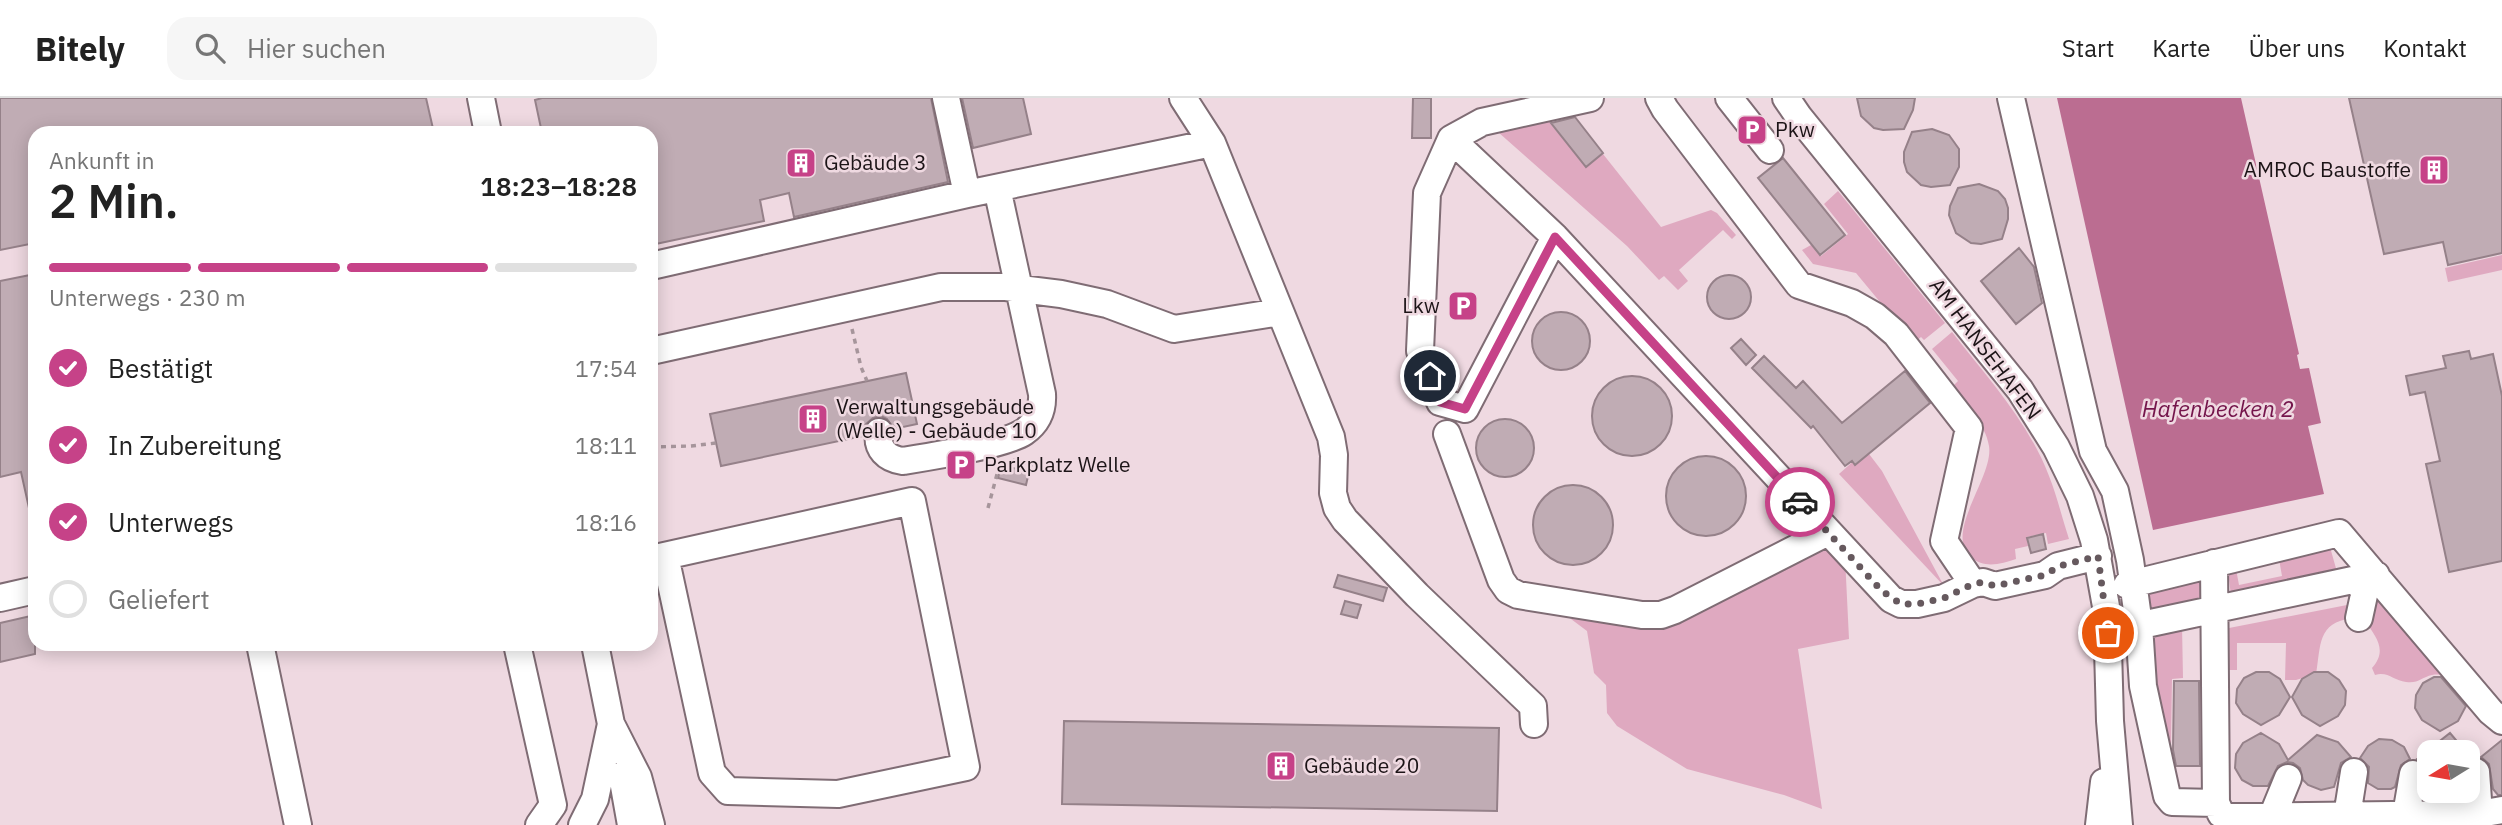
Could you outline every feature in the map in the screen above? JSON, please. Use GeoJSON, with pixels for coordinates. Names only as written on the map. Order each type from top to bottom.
{"type":"FeatureCollection","features":[{"type":"Feature","properties":{"kind":"street"},"geometry":{"type":"LineString","coordinates":[[481,98],[487,126]]}},
{"type":"Feature","properties":{"kind":"street"},"geometry":{"type":"LineString","coordinates":[[946,98],[967,194]]}},
{"type":"Feature","properties":{"kind":"street"},"geometry":{"type":"LineString","coordinates":[[1183,98],[1212,143],[1332,441],[1332,489],[1340,512],[1382,560],[1534,706],[1534,724]]}},
{"type":"Feature","properties":{"kind":"street"},"geometry":{"type":"LineString","coordinates":[[1555,237],[1465,409],[1440,402],[1420,351],[1427,193],[1451,139],[1482,122],[1590,98]]}},
{"type":"Feature","properties":{"kind":"street"},"geometry":{"type":"LineString","coordinates":[[1659,98],[1799,285],[1852,303],[1875,316],[1896,334],[1969,428],[1944,541],[1978,583]]}},
{"type":"Feature","properties":{"kind":"street"},"geometry":{"type":"LineString","coordinates":[[1729,98],[1770,150]]}},
{"type":"Feature","properties":{"kind":"street","name":"AM HANSEHAFEN"},"geometry":{"type":"LineString","coordinates":[[1786,98],[2020,390],[2067,468],[2085,510],[2098,556],[2108,622],[2110,721],[2119,825]]}},
{"type":"Feature","properties":{"kind":"street"},"geometry":{"type":"LineString","coordinates":[[2011,98],[2093,452],[2115,491],[2143,686],[2168,798],[2172,802],[2216,803]]}},
{"type":"Feature","properties":{"kind":"street"},"geometry":{"type":"LineString","coordinates":[[1451,139],[1555,237],[1882,591],[1901,604],[1917,604],[1944,598],[1978,583],[1992,573],[2042,562],[2059,566],[2098,556]]}},
{"type":"Feature","properties":{"kind":"street"},"geometry":{"type":"LineString","coordinates":[[658,264],[967,194],[1212,143]]}},
{"type":"Feature","properties":{"kind":"street"},"geometry":{"type":"LineString","coordinates":[[879,432],[878,440],[883,452],[890,458],[903,461],[1000,449],[1013,437],[1027,430],[1039,414],[1041,390],[997,188]]}},
{"type":"Feature","properties":{"kind":"street"},"geometry":{"type":"LineString","coordinates":[[658,349],[941,287],[1019,288],[1061,294],[1107,304],[1174,329],[1280,312]]}},
{"type":"Feature","properties":{"kind":"street"},"geometry":{"type":"LineString","coordinates":[[1447,434],[1501,580],[1508,590],[1518,595],[1642,615],[1661,615],[1828,532]]}},
{"type":"Feature","properties":{"kind":"street"},"geometry":{"type":"LineString","coordinates":[[912,501],[967,767],[838,794],[728,791],[712,773],[658,557],[912,501]]}},
{"type":"Feature","properties":{"kind":"street"},"geometry":{"type":"LineString","coordinates":[[2130,584],[2339,533],[2368,576],[2502,721]]}},
{"type":"Feature","properties":{"kind":"street"},"geometry":{"type":"LineString","coordinates":[[2214,563],[2216,803],[2224,817],[2490,812],[2480,783]]}},
{"type":"Feature","properties":{"kind":"street"},"geometry":{"type":"LineString","coordinates":[[2136,626],[2368,576]]}},
{"type":"Feature","properties":{"kind":"street"},"geometry":{"type":"LineString","coordinates":[[2359,618],[2368,576]]}},
{"type":"Feature","properties":{"kind":"street"},"geometry":{"type":"LineString","coordinates":[[0,598],[28,592]]}},
{"type":"Feature","properties":{"kind":"street"},"geometry":{"type":"LineString","coordinates":[[261,651],[298,825]]}},
{"type":"Feature","properties":{"kind":"street"},"geometry":{"type":"LineString","coordinates":[[519,651],[553,805],[539,825]]}},
{"type":"Feature","properties":{"kind":"street"},"geometry":{"type":"LineString","coordinates":[[597,651],[631,825]]}},
{"type":"Feature","properties":{"kind":"street","name":"AM HANSEHAFEN"},"geometry":{"type":"LineString","coordinates":[[2099,825],[2110,721]]}},
{"type":"Feature","properties":{"kind":"street"},"geometry":{"type":"LineString","coordinates":[[582,825],[595,799],[614,730]]}},
{"type":"Feature","properties":{"kind":"street"},"geometry":{"type":"LineString","coordinates":[[614,730],[638,777],[650,825]]}},
{"type":"Feature","properties":{"kind":"street"},"geometry":{"type":"LineString","coordinates":[[2347,816],[2354,772]]}},
{"type":"Feature","properties":{"kind":"street"},"geometry":{"type":"LineString","coordinates":[[2406,815],[2413,774]]}},
{"type":"Feature","properties":{"kind":"street"},"geometry":{"type":"LineString","coordinates":[[2272,817],[2288,778]]}},
{"type":"Feature","properties":{"kind":"path"},"geometry":{"type":"LineString","coordinates":[[848,307],[861,367],[867,381]]}},
{"type":"Feature","properties":{"kind":"path"},"geometry":{"type":"LineString","coordinates":[[658,447],[716,443]]}},
{"type":"Feature","properties":{"kind":"path"},"geometry":{"type":"LineString","coordinates":[[988,508],[1000,449],[1033,465]]}},
{"type":"Feature","properties":{"kind":"shaded area"},"geometry":{"type":"Polygon","coordinates":[[[1563,112],[1550,123],[1586,167],[1603,154],[1661,227],[1711,210],[1717,213],[1736,235],[1732,239],[1723,230],[1679,270],[1688,281],[1678,290],[1664,276],[1659,280],[1627,246],[1498,132],[1563,112]]]}},
{"type":"Feature","properties":{"kind":"shaded area"},"geometry":{"type":"Polygon","coordinates":[[[1838,191],[1945,323],[1924,340],[1921,337],[1914,343],[1856,273],[1813,264],[1802,250],[1811,245],[1821,256],[1848,234],[1824,204],[1838,191]]]}},
{"type":"Feature","properties":{"kind":"shaded area"},"geometry":{"type":"Polygon","coordinates":[[[2502,255],[2502,270],[2448,282],[2445,268],[2502,255]]]}},
{"type":"Feature","properties":{"kind":"shaded area"},"geometry":{"type":"Polygon","coordinates":[[[1952,332],[2019,419],[2041,456],[2069,539],[2048,544],[2046,533],[2027,537],[2028,546],[2015,549],[2016,559],[1993,564],[1976,561],[1964,547],[1966,520],[1989,459],[1989,446],[1979,422],[1952,387],[1958,381],[1932,349],[1952,332]]]}},
{"type":"Feature","properties":{"kind":"shaded area"},"geometry":{"type":"Polygon","coordinates":[[[1866,450],[1882,471],[1944,586],[1839,474],[1866,450]]]}},
{"type":"Feature","properties":{"kind":"shaded area"},"geometry":{"type":"Polygon","coordinates":[[[1819,544],[1845,557],[1849,639],[1798,649],[1822,809],[1784,795],[1687,769],[1617,726],[1607,713],[1606,685],[1594,673],[1587,631],[1567,616],[1638,621],[1819,544]]]}},
{"type":"Feature","properties":{"kind":"shaded area"},"geometry":{"type":"Polygon","coordinates":[[[2330,547],[2337,572],[2231,596],[2228,571],[2236,569],[2239,585],[2282,576],[2279,559],[2330,547]]]}},
{"type":"Feature","properties":{"kind":"shaded area"},"geometry":{"type":"Polygon","coordinates":[[[2204,575],[2206,601],[2152,612],[2147,588],[2204,575]]]}},
{"type":"Feature","properties":{"kind":"shaded area"},"geometry":{"type":"Polygon","coordinates":[[[2381,596],[2449,676],[2432,675],[2410,682],[2384,674],[2375,675],[2372,668],[2380,649],[2365,621],[2370,601],[2381,596]]]}},
{"type":"Feature","properties":{"kind":"shaded area"},"geometry":{"type":"Polygon","coordinates":[[[2352,604],[2352,618],[2332,625],[2323,637],[2316,674],[2285,680],[2286,643],[2237,643],[2237,670],[2229,670],[2229,628],[2352,604]]]}},
{"type":"Feature","properties":{"kind":"shaded area"},"geometry":{"type":"Polygon","coordinates":[[[2182,625],[2183,678],[2172,679],[2171,743],[2162,743],[2150,646],[2156,634],[2182,625]]]}},
{"type":"Feature","properties":{"kind":"water","name":"Hafenbecken 2"},"geometry":{"type":"Polygon","coordinates":[[[2057,98],[2241,98],[2299,354],[2300,369],[2309,368],[2321,423],[2308,426],[2324,494],[2153,530],[2057,98]]]}},
{"type":"Feature","properties":{"kind":"building"},"geometry":{"type":"Polygon","coordinates":[[[0,98],[426,98],[432,126],[28,126],[28,244],[0,250],[0,98]]]}},
{"type":"Feature","properties":{"kind":"building","name":"Gebäude 3"},"geometry":{"type":"Polygon","coordinates":[[[931,98],[948,182],[794,217],[789,193],[760,200],[764,221],[658,244],[658,126],[541,126],[535,100],[931,98]]]}},
{"type":"Feature","properties":{"kind":"building"},"geometry":{"type":"Polygon","coordinates":[[[962,98],[1023,98],[1031,134],[973,148],[962,98]]]}},
{"type":"Feature","properties":{"kind":"building"},"geometry":{"type":"Polygon","coordinates":[[[1413,98],[1431,98],[1431,138],[1412,138],[1413,98]]]}},
{"type":"Feature","properties":{"kind":"building"},"geometry":{"type":"Polygon","coordinates":[[[1857,98],[1915,98],[1913,110],[1904,129],[1883,130],[1874,128],[1861,116],[1857,98]]]}},
{"type":"Feature","properties":{"kind":"building","name":"AMROC Baustoffe"},"geometry":{"type":"Polygon","coordinates":[[[2349,98],[2502,98],[2502,253],[2448,265],[2443,242],[2384,254],[2349,98]]]}},
{"type":"Feature","properties":{"kind":"building"},"geometry":{"type":"Polygon","coordinates":[[[1575,117],[1603,153],[1586,167],[1551,123],[1575,117]]]}},
{"type":"Feature","properties":{"kind":"building"},"geometry":{"type":"Polygon","coordinates":[[[1932,129],[1949,135],[1959,149],[1959,167],[1950,185],[1921,185],[1907,172],[1904,152],[1912,132],[1932,129]]]}},
{"type":"Feature","properties":{"kind":"building"},"geometry":{"type":"Polygon","coordinates":[[[1783,158],[1845,235],[1820,255],[1758,178],[1783,158]]]}},
{"type":"Feature","properties":{"kind":"building"},"geometry":{"type":"Polygon","coordinates":[[[1979,184],[1998,191],[2008,208],[2002,239],[1981,244],[1971,243],[1956,233],[1949,215],[1958,188],[1979,184]]]}},
{"type":"Feature","properties":{"kind":"building"},"geometry":{"type":"Polygon","coordinates":[[[2019,248],[2034,267],[2042,303],[2016,324],[1981,281],[2019,248]]]}},
{"type":"Feature","properties":{"kind":"building"},"geometry":{"type":"Polygon","coordinates":[[[28,275],[28,504],[21,472],[0,477],[0,281],[28,275]]]}},
{"type":"Feature","properties":{"kind":"building"},"geometry":{"type":"Polygon","coordinates":[[[1729,275],[1744,282],[1751,297],[1744,312],[1729,319],[1714,312],[1707,297],[1714,282],[1729,275]]]}},
{"type":"Feature","properties":{"kind":"building"},"geometry":{"type":"Polygon","coordinates":[[[1555,312],[1567,312],[1577,316],[1586,325],[1590,347],[1582,362],[1567,370],[1555,370],[1545,366],[1536,357],[1532,347],[1532,335],[1536,325],[1545,316],[1555,312]]]}},
{"type":"Feature","properties":{"kind":"building"},"geometry":{"type":"Polygon","coordinates":[[[1741,339],[1756,355],[1746,365],[1731,348],[1741,339]]]}},
{"type":"Feature","properties":{"kind":"building"},"geometry":{"type":"Polygon","coordinates":[[[2469,351],[2471,359],[2493,354],[2502,396],[2502,561],[2449,572],[2426,464],[2440,461],[2425,392],[2410,395],[2406,376],[2446,368],[2443,356],[2469,351]]]}},
{"type":"Feature","properties":{"kind":"building"},"geometry":{"type":"Polygon","coordinates":[[[1764,356],[1796,388],[1803,381],[1842,423],[1905,371],[1930,403],[1855,465],[1852,461],[1845,466],[1813,426],[1811,428],[1752,368],[1764,356]]]}},
{"type":"Feature","properties":{"kind":"building","name":"Verwaltungsgebäude (Welle) - Gebäude 10"},"geometry":{"type":"Polygon","coordinates":[[[906,373],[917,424],[894,429],[887,419],[881,416],[866,424],[863,436],[721,466],[710,414],[906,373]]]}},
{"type":"Feature","properties":{"kind":"building"},"geometry":{"type":"Polygon","coordinates":[[[1632,376],[1647,379],[1660,388],[1669,401],[1672,416],[1669,431],[1660,444],[1647,453],[1632,456],[1617,453],[1604,444],[1595,431],[1592,416],[1595,401],[1604,388],[1617,379],[1632,376]]]}},
{"type":"Feature","properties":{"kind":"building"},"geometry":{"type":"Polygon","coordinates":[[[1499,419],[1511,419],[1526,427],[1534,442],[1534,454],[1526,469],[1511,477],[1499,477],[1484,469],[1476,454],[1476,442],[1484,427],[1499,419]]]}},
{"type":"Feature","properties":{"kind":"building"},"geometry":{"type":"Polygon","coordinates":[[[1706,456],[1721,459],[1734,468],[1743,481],[1746,496],[1743,511],[1734,524],[1721,533],[1706,536],[1691,533],[1678,524],[1669,511],[1666,496],[1669,481],[1678,468],[1691,459],[1706,456]]]}},
{"type":"Feature","properties":{"kind":"building"},"geometry":{"type":"Polygon","coordinates":[[[1001,465],[1029,472],[1026,485],[998,478],[1001,465]]]}},
{"type":"Feature","properties":{"kind":"building"},"geometry":{"type":"Polygon","coordinates":[[[1573,485],[1588,488],[1601,497],[1610,510],[1613,525],[1610,540],[1601,553],[1588,562],[1573,565],[1558,562],[1545,553],[1536,540],[1533,525],[1536,510],[1545,497],[1558,488],[1573,485]]]}},
{"type":"Feature","properties":{"kind":"building"},"geometry":{"type":"Polygon","coordinates":[[[2043,534],[2046,549],[2031,553],[2027,538],[2043,534]]]}},
{"type":"Feature","properties":{"kind":"building"},"geometry":{"type":"Polygon","coordinates":[[[1338,575],[1387,588],[1383,601],[1334,587],[1338,575]]]}},
{"type":"Feature","properties":{"kind":"building"},"geometry":{"type":"Polygon","coordinates":[[[1345,601],[1361,605],[1357,618],[1341,614],[1345,601]]]}},
{"type":"Feature","properties":{"kind":"building"},"geometry":{"type":"Polygon","coordinates":[[[28,617],[28,651],[35,651],[35,654],[0,662],[0,623],[28,617]]]}},
{"type":"Feature","properties":{"kind":"building"},"geometry":{"type":"Polygon","coordinates":[[[2256,672],[2269,672],[2280,679],[2290,697],[2279,715],[2261,725],[2243,714],[2236,703],[2237,689],[2244,678],[2256,672]]]}},
{"type":"Feature","properties":{"kind":"building"},"geometry":{"type":"Polygon","coordinates":[[[2314,672],[2328,672],[2339,680],[2346,691],[2345,705],[2338,716],[2320,726],[2302,715],[2292,697],[2302,679],[2314,672]]]}},
{"type":"Feature","properties":{"kind":"building"},"geometry":{"type":"Polygon","coordinates":[[[2434,677],[2441,677],[2466,706],[2458,721],[2440,731],[2422,720],[2415,708],[2416,695],[2423,683],[2434,677]]]}},
{"type":"Feature","properties":{"kind":"building"},"geometry":{"type":"Polygon","coordinates":[[[2174,681],[2199,681],[2200,766],[2176,766],[2173,750],[2174,681]]]}},
{"type":"Feature","properties":{"kind":"building","name":"Gebäude 20"},"geometry":{"type":"Polygon","coordinates":[[[1064,721],[1499,728],[1497,811],[1062,804],[1064,721]]]}},
{"type":"Feature","properties":{"kind":"building"},"geometry":{"type":"Polygon","coordinates":[[[2261,733],[2279,744],[2288,760],[2317,735],[2338,742],[2351,757],[2341,763],[2334,787],[2321,790],[2308,785],[2303,780],[2300,768],[2287,762],[2278,766],[2268,786],[2253,786],[2242,780],[2235,768],[2236,754],[2243,743],[2261,733]]]}},
{"type":"Feature","properties":{"kind":"building"},"geometry":{"type":"Polygon","coordinates":[[[2450,733],[2456,740],[2441,740],[2450,733]]]}},
{"type":"Feature","properties":{"kind":"building"},"geometry":{"type":"Polygon","coordinates":[[[2379,739],[2392,740],[2404,747],[2410,759],[2401,765],[2395,787],[2391,789],[2378,789],[2368,783],[2369,767],[2360,758],[2368,746],[2379,739]]]}},
{"type":"Feature","properties":{"kind":"building"},"geometry":{"type":"Polygon","coordinates":[[[2502,740],[2502,795],[2498,795],[2493,789],[2489,764],[2481,757],[2502,740]]]}},
{"type":"Feature","properties":{"kind":"way so far"},"geometry":{"type":"LineString","coordinates":[[1800,502],[1882,591],[1901,604],[1917,604],[1944,598],[1973,584],[1983,582],[1995,586],[2045,575],[2059,566],[2098,556],[2108,633]]}},
{"type":"Feature","properties":{"kind":"place","name":"Pkw"},"geometry":{"type":"Point","coordinates":[1752,130]}},
{"type":"Feature","properties":{"kind":"place","name":"Gebäude 3"},"geometry":{"type":"Point","coordinates":[801,163]}},
{"type":"Feature","properties":{"kind":"place","name":"AMROC Baustoffe"},"geometry":{"type":"Point","coordinates":[2434,170]}},
{"type":"Feature","properties":{"kind":"place","name":"Lkw"},"geometry":{"type":"Point","coordinates":[1463,306]}},
{"type":"Feature","properties":{"kind":"place","name":"Verwaltungsgebäude (Welle) - Gebäude 10"},"geometry":{"type":"Point","coordinates":[813,419]}},
{"type":"Feature","properties":{"kind":"place","name":"Parkplatz Welle"},"geometry":{"type":"Point","coordinates":[961,465]}},
{"type":"Feature","properties":{"kind":"place","name":"Gebäude 20"},"geometry":{"type":"Point","coordinates":[1281,766]}},
{"type":"Feature","properties":{"kind":"route"},"geometry":{"type":"LineString","coordinates":[[1430,376],[1440,402],[1465,409],[1555,237],[1800,502]]}}]}
